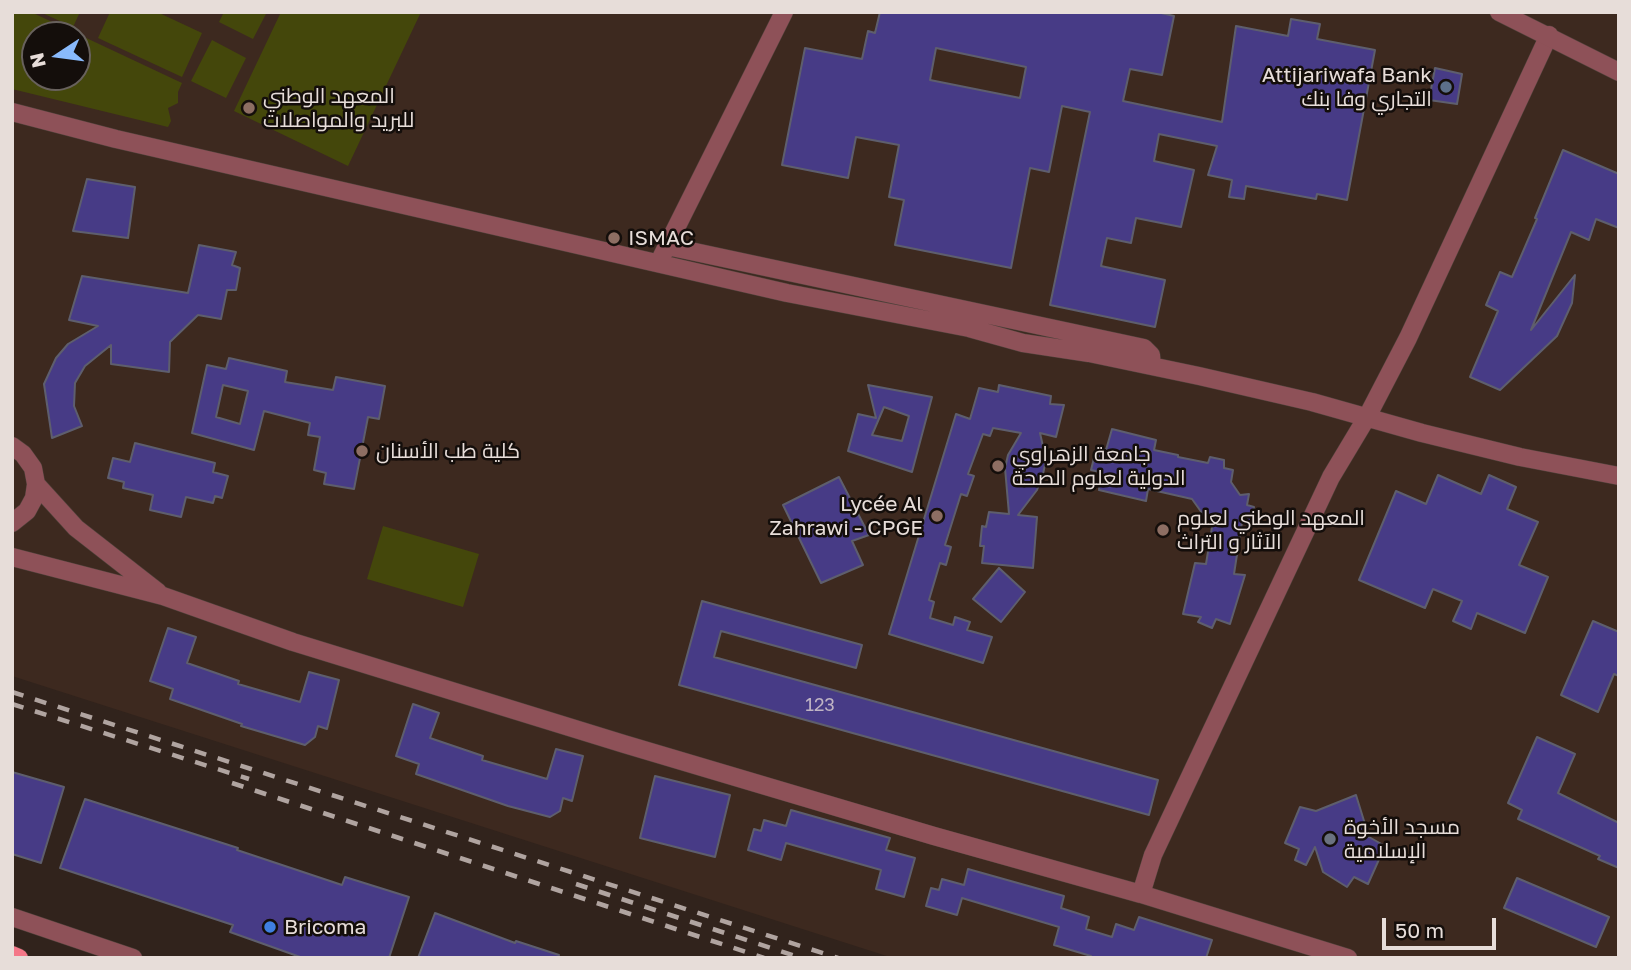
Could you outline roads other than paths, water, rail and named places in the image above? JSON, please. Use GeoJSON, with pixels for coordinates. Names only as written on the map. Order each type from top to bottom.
{"type":"FeatureCollection","features":[{"type":"Feature","properties":{"kind":"main road"},"geometry":{"type":"LineString","coordinates":[[12,956],[19,958]]}},
{"type":"Feature","properties":{"kind":"street"},"geometry":{"type":"LineString","coordinates":[[658,264],[784,12]]}},
{"type":"Feature","properties":{"kind":"street"},"geometry":{"type":"LineString","coordinates":[[1499,12],[1619,72]]}},
{"type":"Feature","properties":{"kind":"street"},"geometry":{"type":"LineString","coordinates":[[1140,894],[1159,843],[1331,477],[1367,417],[1408,338],[1549,36]]}},
{"type":"Feature","properties":{"kind":"street"},"geometry":{"type":"LineString","coordinates":[[12,112],[129,142],[798,296],[979,330],[1023,343],[1152,366],[1312,402],[1520,457],[1619,476]]}},
{"type":"Feature","properties":{"kind":"street"},"geometry":{"type":"LineString","coordinates":[[667,246],[1144,348],[1151,355],[1152,366]]}},
{"type":"Feature","properties":{"kind":"street"},"geometry":{"type":"LineString","coordinates":[[12,432],[18,450],[33,468],[36,484],[34,498],[27,511],[12,523]]}},
{"type":"Feature","properties":{"kind":"street"},"geometry":{"type":"LineString","coordinates":[[36,484],[76,528],[163,596]]}},
{"type":"Feature","properties":{"kind":"street"},"geometry":{"type":"LineString","coordinates":[[12,557],[163,596],[293,642],[624,744],[1140,894],[1348,958]]}},
{"type":"Feature","properties":{"kind":"street"},"geometry":{"type":"LineString","coordinates":[[12,917],[133,958]]}},
{"type":"Feature","properties":{"kind":"railway"},"geometry":{"type":"LineString","coordinates":[[12,692],[838,958]]}},
{"type":"Feature","properties":{"kind":"railway"},"geometry":{"type":"LineString","coordinates":[[12,704],[249,779]]}},
{"type":"Feature","properties":{"kind":"railway"},"geometry":{"type":"LineString","coordinates":[[232,783],[764,958]]}},
{"type":"Feature","properties":{"kind":"railway"},"geometry":{"type":"LineString","coordinates":[[576,884],[801,958]]}},
{"type":"Feature","properties":{"kind":"place","name":"Attijariwafa Bank التجاري وفا بنك"},"geometry":{"type":"Point","coordinates":[1446,87]}},
{"type":"Feature","properties":{"kind":"place","name":"المعهد الوطني للبريد والمواصلات"},"geometry":{"type":"Point","coordinates":[249,108]}},
{"type":"Feature","properties":{"kind":"place","name":"ISMAC"},"geometry":{"type":"Point","coordinates":[614,238]}},
{"type":"Feature","properties":{"kind":"place","name":"كلية طب الأسنان"},"geometry":{"type":"Point","coordinates":[362,451]}},
{"type":"Feature","properties":{"kind":"place","name":"جامعة الزهراوي الدولية لعلوم الصحة"},"geometry":{"type":"Point","coordinates":[998,466]}},
{"type":"Feature","properties":{"kind":"place","name":"Lycée Al Zahrawi - CPGE"},"geometry":{"type":"Point","coordinates":[937,516]}},
{"type":"Feature","properties":{"kind":"place","name":"المعهد الوطني لعلوم الآثار و التراث"},"geometry":{"type":"Point","coordinates":[1163,530]}},
{"type":"Feature","properties":{"kind":"place","name":"مسجد الأخوة الإسلامية"},"geometry":{"type":"Point","coordinates":[1330,839]}},
{"type":"Feature","properties":{"kind":"place","name":"Bricoma"},"geometry":{"type":"Point","coordinates":[270,927]}}]}
